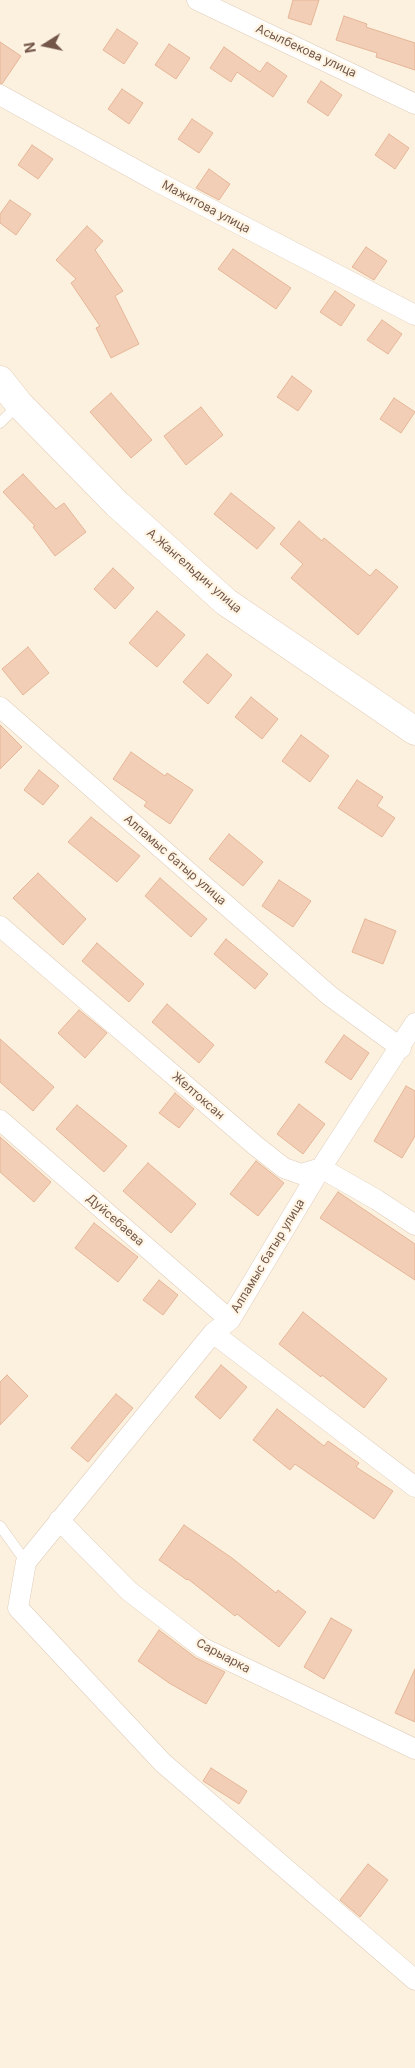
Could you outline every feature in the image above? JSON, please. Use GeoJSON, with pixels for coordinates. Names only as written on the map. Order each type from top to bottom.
{"type":"FeatureCollection","features":[{"type":"Feature","properties":{"kind":"street","name":"Асылбекова улица"},"geometry":{"type":"LineString","coordinates":[[197,0],[415,104]]}},
{"type":"Feature","properties":{"kind":"street","name":"Мажитова улица"},"geometry":{"type":"LineString","coordinates":[[0,95],[156,181],[415,314]]}},
{"type":"Feature","properties":{"kind":"street","name":"А.Жангельдин улица"},"geometry":{"type":"LineString","coordinates":[[0,380],[19,404],[118,504],[226,602],[415,732]]}},
{"type":"Feature","properties":{"kind":"street","name":"Алпамыс батыр улица"},"geometry":{"type":"LineString","coordinates":[[0,707],[330,996],[401,1048]]}},
{"type":"Feature","properties":{"kind":"street","name":"Желтоксан"},"geometry":{"type":"LineString","coordinates":[[0,926],[284,1168],[301,1174],[321,1168]]}},
{"type":"Feature","properties":{"kind":"street","name":"Алпамыс батыр улица"},"geometry":{"type":"LineString","coordinates":[[26,1562],[213,1332],[230,1320],[321,1168],[401,1048],[415,1023]]}},
{"type":"Feature","properties":{"kind":"street","name":"Дуйсебаева"},"geometry":{"type":"LineString","coordinates":[[0,1120],[230,1320]]}},
{"type":"Feature","properties":{"kind":"street"},"geometry":{"type":"LineString","coordinates":[[321,1168],[377,1200],[415,1226]]}},
{"type":"Feature","properties":{"kind":"street"},"geometry":{"type":"LineString","coordinates":[[213,1332],[415,1487]]}},
{"type":"Feature","properties":{"kind":"street","name":"Сарыарка"},"geometry":{"type":"LineString","coordinates":[[60,1520],[129,1591],[202,1648],[415,1749]]}},
{"type":"Feature","properties":{"kind":"street"},"geometry":{"type":"LineString","coordinates":[[26,1562],[18,1608],[163,1763],[415,1980]]}},
{"type":"Feature","properties":{"kind":"lane"},"geometry":{"type":"LineString","coordinates":[[0,423],[19,404]]}},
{"type":"Feature","properties":{"kind":"lane"},"geometry":{"type":"LineString","coordinates":[[0,1526],[26,1562]]}},
{"type":"Feature","properties":{"kind":"building"},"geometry":{"type":"Polygon","coordinates":[[[293,0],[319,0],[311,25],[288,18],[293,0]]]}},
{"type":"Feature","properties":{"kind":"building"},"geometry":{"type":"Polygon","coordinates":[[[344,16],[367,24],[366,27],[415,43],[415,70],[376,57],[377,53],[336,40],[344,16]]]}},
{"type":"Feature","properties":{"kind":"building"},"geometry":{"type":"Polygon","coordinates":[[[117,29],[138,43],[124,64],[103,50],[117,29]]]}},
{"type":"Feature","properties":{"kind":"building"},"geometry":{"type":"Polygon","coordinates":[[[0,42],[21,56],[2,84],[0,83],[0,42]]]}},
{"type":"Feature","properties":{"kind":"building"},"geometry":{"type":"Polygon","coordinates":[[[169,44],[190,58],[176,79],[155,65],[169,44]]]}},
{"type":"Feature","properties":{"kind":"building"},"geometry":{"type":"Polygon","coordinates":[[[224,47],[260,72],[267,62],[287,76],[273,97],[237,72],[231,82],[210,68],[224,47]]]}},
{"type":"Feature","properties":{"kind":"building"},"geometry":{"type":"Polygon","coordinates":[[[321,81],[342,95],[328,116],[307,102],[321,81]]]}},
{"type":"Feature","properties":{"kind":"building"},"geometry":{"type":"Polygon","coordinates":[[[122,89],[143,103],[129,124],[108,109],[122,89]]]}},
{"type":"Feature","properties":{"kind":"building"},"geometry":{"type":"Polygon","coordinates":[[[192,119],[213,133],[199,153],[178,139],[192,119]]]}},
{"type":"Feature","properties":{"kind":"building"},"geometry":{"type":"Polygon","coordinates":[[[389,134],[409,148],[395,169],[375,155],[389,134]]]}},
{"type":"Feature","properties":{"kind":"building"},"geometry":{"type":"Polygon","coordinates":[[[32,145],[53,159],[38,179],[18,165],[32,145]]]}},
{"type":"Feature","properties":{"kind":"building"},"geometry":{"type":"Polygon","coordinates":[[[209,169],[230,184],[219,200],[196,188],[209,169]]]}},
{"type":"Feature","properties":{"kind":"building"},"geometry":{"type":"Polygon","coordinates":[[[10,200],[31,214],[16,235],[0,223],[0,214],[10,200]]]}},
{"type":"Feature","properties":{"kind":"building"},"geometry":{"type":"Polygon","coordinates":[[[87,226],[103,241],[95,250],[123,291],[115,296],[139,344],[111,358],[96,328],[100,326],[71,283],[76,279],[56,260],[87,226]]]}},
{"type":"Feature","properties":{"kind":"building"},"geometry":{"type":"Polygon","coordinates":[[[366,247],[387,261],[374,280],[352,267],[366,247]]]}},
{"type":"Feature","properties":{"kind":"building"},"geometry":{"type":"Polygon","coordinates":[[[233,249],[291,288],[276,309],[218,269],[233,249]]]}},
{"type":"Feature","properties":{"kind":"building"},"geometry":{"type":"Polygon","coordinates":[[[335,291],[355,305],[341,326],[320,312],[335,291]]]}},
{"type":"Feature","properties":{"kind":"building"},"geometry":{"type":"Polygon","coordinates":[[[382,320],[402,334],[388,354],[367,340],[382,320]]]}},
{"type":"Feature","properties":{"kind":"building"},"geometry":{"type":"Polygon","coordinates":[[[292,376],[312,391],[298,411],[277,397],[292,376]]]}},
{"type":"Feature","properties":{"kind":"building"},"geometry":{"type":"Polygon","coordinates":[[[111,393],[152,440],[131,458],[90,412],[111,393]]]}},
{"type":"Feature","properties":{"kind":"building"},"geometry":{"type":"Polygon","coordinates":[[[394,398],[415,412],[401,433],[380,419],[394,398]]]}},
{"type":"Feature","properties":{"kind":"building"},"geometry":{"type":"Polygon","coordinates":[[[201,407],[223,435],[186,465],[164,436],[201,407]]]}},
{"type":"Feature","properties":{"kind":"building"},"geometry":{"type":"Polygon","coordinates":[[[23,474],[56,509],[64,503],[86,532],[55,556],[33,527],[35,526],[3,492],[23,474]]]}},
{"type":"Feature","properties":{"kind":"building"},"geometry":{"type":"Polygon","coordinates":[[[231,493],[275,528],[257,549],[214,514],[231,493]]]}},
{"type":"Feature","properties":{"kind":"building"},"geometry":{"type":"Polygon","coordinates":[[[299,521],[322,541],[324,538],[370,576],[376,569],[398,587],[358,635],[291,578],[303,564],[280,544],[299,521]]]}},
{"type":"Feature","properties":{"kind":"building"},"geometry":{"type":"Polygon","coordinates":[[[113,568],[134,588],[115,609],[94,589],[113,568]]]}},
{"type":"Feature","properties":{"kind":"building"},"geometry":{"type":"Polygon","coordinates":[[[157,611],[185,635],[157,667],[129,643],[157,611]]]}},
{"type":"Feature","properties":{"kind":"building"},"geometry":{"type":"Polygon","coordinates":[[[28,647],[49,673],[23,695],[2,669],[28,647]]]}},
{"type":"Feature","properties":{"kind":"building"},"geometry":{"type":"Polygon","coordinates":[[[207,654],[232,675],[208,704],[183,682],[207,654]]]}},
{"type":"Feature","properties":{"kind":"building"},"geometry":{"type":"Polygon","coordinates":[[[251,697],[278,719],[262,739],[235,717],[251,697]]]}},
{"type":"Feature","properties":{"kind":"building"},"geometry":{"type":"Polygon","coordinates":[[[0,725],[22,747],[0,769],[0,725]]]}},
{"type":"Feature","properties":{"kind":"building"},"geometry":{"type":"Polygon","coordinates":[[[301,735],[329,756],[310,782],[282,761],[301,735]]]}},
{"type":"Feature","properties":{"kind":"building"},"geometry":{"type":"Polygon","coordinates":[[[131,752],[165,776],[167,773],[193,790],[170,824],[144,806],[147,802],[113,779],[131,752]]]}},
{"type":"Feature","properties":{"kind":"building"},"geometry":{"type":"Polygon","coordinates":[[[39,770],[59,786],[43,805],[24,790],[39,770]]]}},
{"type":"Feature","properties":{"kind":"building"},"geometry":{"type":"Polygon","coordinates":[[[357,780],[383,797],[377,806],[395,818],[382,837],[338,808],[357,780]]]}},
{"type":"Feature","properties":{"kind":"building"},"geometry":{"type":"Polygon","coordinates":[[[91,817],[140,856],[117,882],[68,842],[91,817]]]}},
{"type":"Feature","properties":{"kind":"building"},"geometry":{"type":"Polygon","coordinates":[[[229,834],[263,862],[243,886],[209,859],[229,834]]]}},
{"type":"Feature","properties":{"kind":"building"},"geometry":{"type":"Polygon","coordinates":[[[38,873],[86,919],[63,945],[13,898],[38,873]]]}},
{"type":"Feature","properties":{"kind":"building"},"geometry":{"type":"Polygon","coordinates":[[[160,878],[207,919],[191,937],[145,896],[160,878]]]}},
{"type":"Feature","properties":{"kind":"building"},"geometry":{"type":"Polygon","coordinates":[[[279,880],[311,901],[293,927],[262,906],[279,880]]]}},
{"type":"Feature","properties":{"kind":"building"},"geometry":{"type":"Polygon","coordinates":[[[365,919],[396,931],[383,964],[352,952],[365,919]]]}},
{"type":"Feature","properties":{"kind":"building"},"geometry":{"type":"Polygon","coordinates":[[[226,939],[268,974],[255,989],[214,954],[226,939]]]}},
{"type":"Feature","properties":{"kind":"building"},"geometry":{"type":"Polygon","coordinates":[[[97,943],[144,984],[129,1002],[82,961],[97,943]]]}},
{"type":"Feature","properties":{"kind":"building"},"geometry":{"type":"Polygon","coordinates":[[[167,1004],[214,1045],[199,1063],[152,1022],[167,1004]]]}},
{"type":"Feature","properties":{"kind":"building"},"geometry":{"type":"Polygon","coordinates":[[[79,1010],[107,1033],[85,1058],[58,1033],[79,1010]]]}},
{"type":"Feature","properties":{"kind":"building"},"geometry":{"type":"Polygon","coordinates":[[[344,1035],[369,1053],[351,1080],[325,1062],[344,1035]]]}},
{"type":"Feature","properties":{"kind":"building"},"geometry":{"type":"Polygon","coordinates":[[[0,1039],[54,1087],[33,1111],[0,1082],[0,1039]]]}},
{"type":"Feature","properties":{"kind":"building"},"geometry":{"type":"Polygon","coordinates":[[[406,1086],[415,1091],[415,1136],[402,1158],[374,1141],[406,1086]]]}},
{"type":"Feature","properties":{"kind":"building"},"geometry":{"type":"Polygon","coordinates":[[[175,1093],[194,1109],[179,1128],[159,1113],[175,1093]]]}},
{"type":"Feature","properties":{"kind":"building"},"geometry":{"type":"Polygon","coordinates":[[[299,1104],[325,1124],[303,1154],[277,1134],[299,1104]]]}},
{"type":"Feature","properties":{"kind":"building"},"geometry":{"type":"Polygon","coordinates":[[[77,1105],[127,1146],[104,1172],[56,1129],[77,1105]]]}},
{"type":"Feature","properties":{"kind":"building"},"geometry":{"type":"Polygon","coordinates":[[[0,1137],[51,1182],[34,1202],[0,1172],[0,1137]]]}},
{"type":"Feature","properties":{"kind":"building"},"geometry":{"type":"Polygon","coordinates":[[[256,1161],[284,1183],[258,1216],[230,1194],[256,1161]]]}},
{"type":"Feature","properties":{"kind":"building"},"geometry":{"type":"Polygon","coordinates":[[[148,1163],[196,1204],[171,1233],[123,1191],[148,1163]]]}},
{"type":"Feature","properties":{"kind":"building"},"geometry":{"type":"Polygon","coordinates":[[[338,1192],[415,1244],[415,1280],[320,1218],[338,1192]]]}},
{"type":"Feature","properties":{"kind":"building"},"geometry":{"type":"Polygon","coordinates":[[[94,1223],[138,1257],[118,1282],[75,1248],[94,1223]]]}},
{"type":"Feature","properties":{"kind":"building"},"geometry":{"type":"Polygon","coordinates":[[[159,1280],[178,1295],[163,1315],[143,1300],[159,1280]]]}},
{"type":"Feature","properties":{"kind":"building"},"geometry":{"type":"Polygon","coordinates":[[[303,1312],[387,1379],[364,1408],[279,1344],[303,1312]]]}},
{"type":"Feature","properties":{"kind":"building"},"geometry":{"type":"Polygon","coordinates":[[[221,1365],[247,1387],[220,1419],[195,1397],[221,1365]]]}},
{"type":"Feature","properties":{"kind":"building"},"geometry":{"type":"Polygon","coordinates":[[[7,1375],[28,1396],[0,1425],[0,1382],[7,1375]]]}},
{"type":"Feature","properties":{"kind":"building"},"geometry":{"type":"Polygon","coordinates":[[[116,1394],[133,1408],[88,1462],[71,1448],[116,1394]]]}},
{"type":"Feature","properties":{"kind":"building"},"geometry":{"type":"Polygon","coordinates":[[[277,1409],[324,1446],[328,1441],[359,1463],[356,1467],[393,1491],[374,1519],[295,1464],[290,1470],[253,1440],[277,1409]]]}},
{"type":"Feature","properties":{"kind":"building"},"geometry":{"type":"Polygon","coordinates":[[[184,1525],[232,1558],[276,1593],[278,1590],[306,1612],[279,1647],[237,1614],[235,1616],[188,1579],[159,1560],[184,1525]]]}},
{"type":"Feature","properties":{"kind":"building"},"geometry":{"type":"Polygon","coordinates":[[[331,1618],[352,1630],[324,1679],[304,1667],[331,1618]]]}},
{"type":"Feature","properties":{"kind":"building"},"geometry":{"type":"Polygon","coordinates":[[[159,1630],[196,1658],[225,1672],[206,1704],[169,1683],[138,1661],[159,1630]]]}},
{"type":"Feature","properties":{"kind":"building"},"geometry":{"type":"Polygon","coordinates":[[[415,1669],[415,1722],[395,1713],[415,1669]]]}},
{"type":"Feature","properties":{"kind":"building"},"geometry":{"type":"Polygon","coordinates":[[[211,1768],[247,1791],[239,1804],[203,1781],[211,1768]]]}},
{"type":"Feature","properties":{"kind":"building"},"geometry":{"type":"Polygon","coordinates":[[[368,1864],[388,1880],[360,1917],[340,1900],[368,1864]]]}}]}
